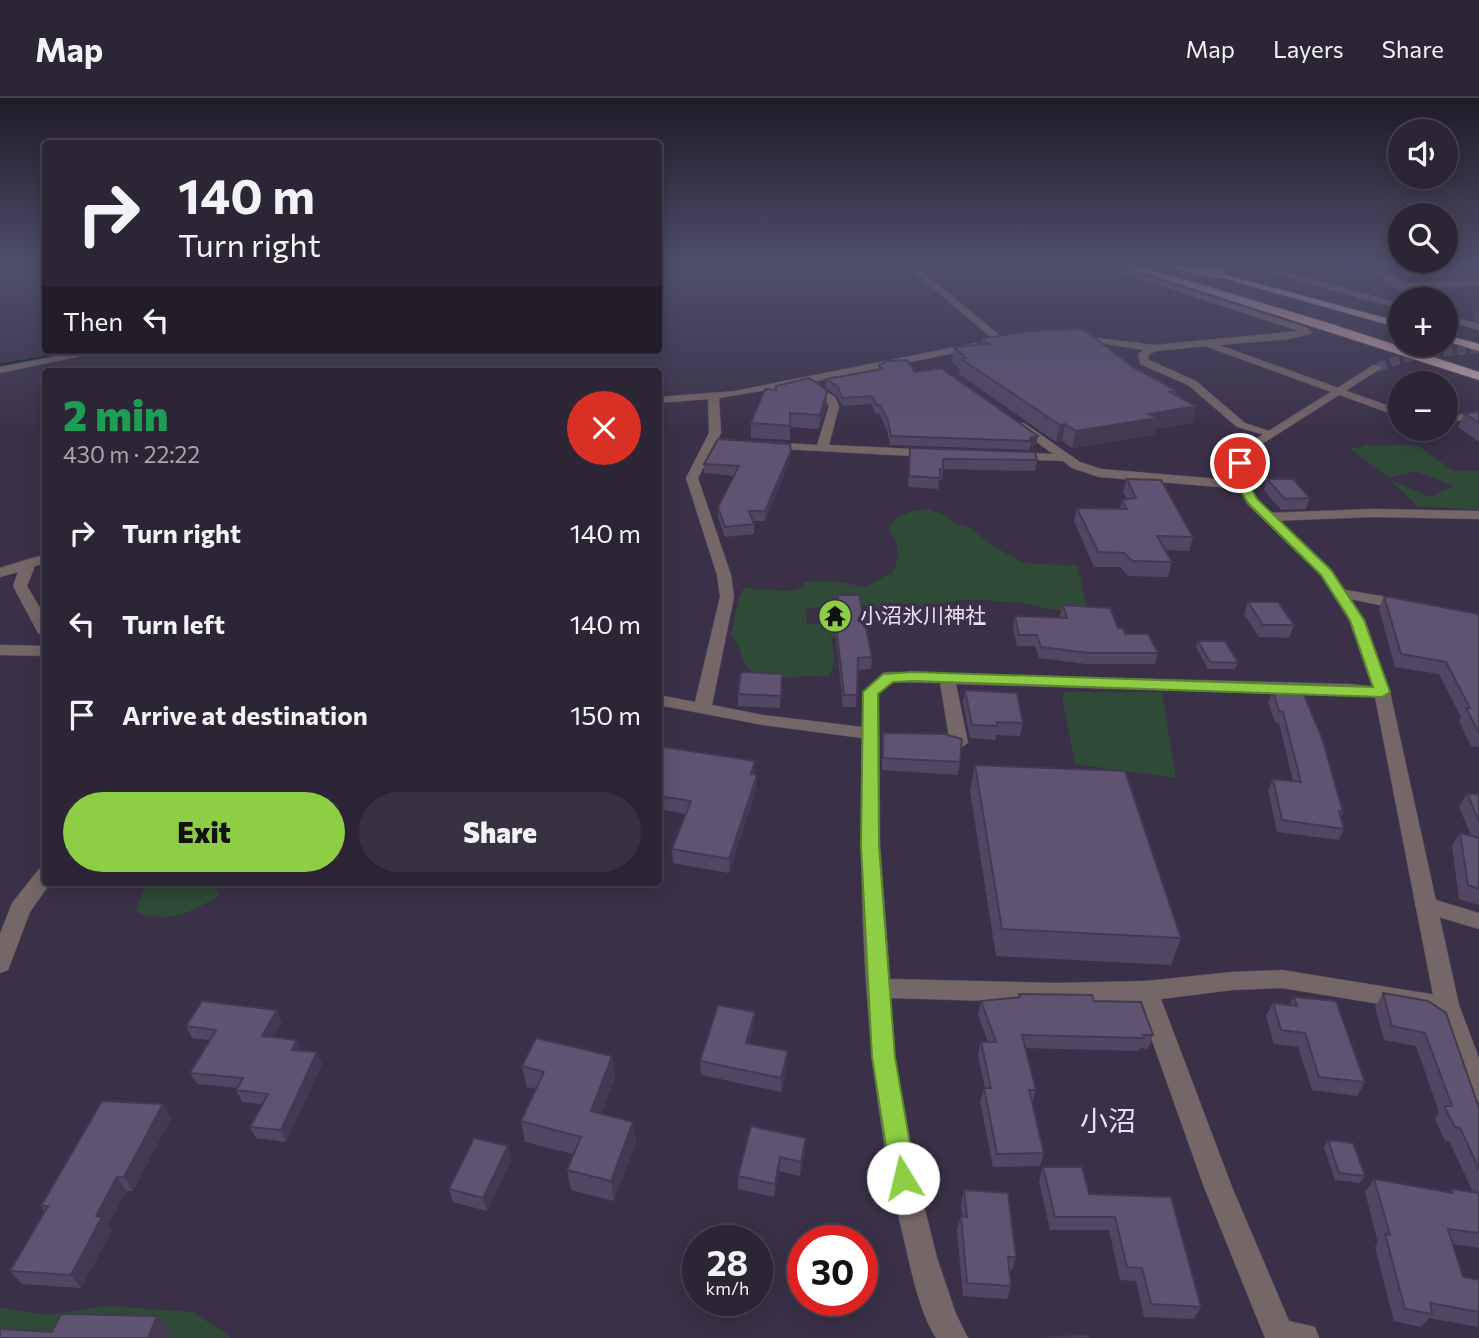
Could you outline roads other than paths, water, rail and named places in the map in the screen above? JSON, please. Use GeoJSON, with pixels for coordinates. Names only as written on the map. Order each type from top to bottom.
{"type":"FeatureCollection","features":[{"type":"Feature","properties":{"kind":"highway"},"geometry":{"type":"LineString","coordinates":[[1311,321],[1479,376]]}},
{"type":"Feature","properties":{"kind":"highway"},"geometry":{"type":"LineString","coordinates":[[1332,321],[1388,338]]}},
{"type":"Feature","properties":{"kind":"highway"},"geometry":{"type":"LineString","coordinates":[[1458,334],[1479,340]]}},
{"type":"Feature","properties":{"kind":"highway"},"geometry":{"type":"LineString","coordinates":[[1458,342],[1479,348]]}},
{"type":"Feature","properties":{"kind":"highway"},"geometry":{"type":"LineString","coordinates":[[1447,357],[1479,367]]}},
{"type":"Feature","properties":{"kind":"street"},"geometry":{"type":"LineString","coordinates":[[662,400],[713,396],[801,379],[929,360],[1007,340],[982,321]]}},
{"type":"Feature","properties":{"kind":"street"},"geometry":{"type":"LineString","coordinates":[[1057,338],[1154,348],[1307,332],[1280,321]]}},
{"type":"Feature","properties":{"kind":"street"},"geometry":{"type":"LineString","coordinates":[[1459,321],[1479,327]]}},
{"type":"Feature","properties":{"kind":"street"},"geometry":{"type":"LineString","coordinates":[[1206,343],[1388,410]]}},
{"type":"Feature","properties":{"kind":"street"},"geometry":{"type":"LineString","coordinates":[[1154,348],[1143,354],[1144,362],[1192,383],[1241,425],[1272,434]]}},
{"type":"Feature","properties":{"kind":"street"},"geometry":{"type":"LineString","coordinates":[[0,370],[83,354]]}},
{"type":"Feature","properties":{"kind":"street"},"geometry":{"type":"LineString","coordinates":[[1378,366],[1258,443],[1240,463],[1243,485],[1252,501],[1326,573],[1357,620],[1382,692],[1447,1005],[1479,1091]]}},
{"type":"Feature","properties":{"kind":"street"},"geometry":{"type":"LineString","coordinates":[[801,379],[831,398],[834,406],[822,448]]}},
{"type":"Feature","properties":{"kind":"street"},"geometry":{"type":"LineString","coordinates":[[702,709],[727,597],[724,575],[692,478],[721,442],[713,396]]}},
{"type":"Feature","properties":{"kind":"street"},"geometry":{"type":"LineString","coordinates":[[1004,414],[1076,465],[1099,473],[1243,485]]}},
{"type":"Feature","properties":{"kind":"street"},"geometry":{"type":"LineString","coordinates":[[1458,418],[1479,418]]}},
{"type":"Feature","properties":{"kind":"street"},"geometry":{"type":"LineString","coordinates":[[758,445],[949,454]]}},
{"type":"Feature","properties":{"kind":"street"},"geometry":{"type":"LineString","coordinates":[[998,456],[1068,458]]}},
{"type":"Feature","properties":{"kind":"street"},"geometry":{"type":"LineString","coordinates":[[1269,517],[1373,513],[1479,514]]}},
{"type":"Feature","properties":{"kind":"street"},"geometry":{"type":"LineString","coordinates":[[0,573],[42,559]]}},
{"type":"Feature","properties":{"kind":"street"},"geometry":{"type":"LineString","coordinates":[[29,563],[20,586],[42,626]]}},
{"type":"Feature","properties":{"kind":"street"},"geometry":{"type":"LineString","coordinates":[[1340,593],[1414,607]]}},
{"type":"Feature","properties":{"kind":"street"},"geometry":{"type":"LineString","coordinates":[[0,650],[42,651]]}},
{"type":"Feature","properties":{"kind":"street"},"geometry":{"type":"LineString","coordinates":[[953,1338],[943,1322],[923,1258],[903,1178],[883,1057],[870,846],[871,692],[889,677],[1382,692]]}},
{"type":"Feature","properties":{"kind":"street"},"geometry":{"type":"LineString","coordinates":[[947,678],[959,743]]}},
{"type":"Feature","properties":{"kind":"street"},"geometry":{"type":"LineString","coordinates":[[662,701],[762,720],[869,733]]}},
{"type":"Feature","properties":{"kind":"street"},"geometry":{"type":"LineString","coordinates":[[0,964],[20,909],[42,879]]}},
{"type":"Feature","properties":{"kind":"street"},"geometry":{"type":"LineString","coordinates":[[1426,905],[1479,922]]}},
{"type":"Feature","properties":{"kind":"street"},"geometry":{"type":"LineString","coordinates":[[880,988],[1056,993],[1146,991],[1232,981],[1282,979],[1447,1005]]}},
{"type":"Feature","properties":{"kind":"street"},"geometry":{"type":"LineString","coordinates":[[1146,991],[1218,1186],[1288,1337]]}},
{"type":"Feature","properties":{"kind":"waterway"},"geometry":{"type":"LineString","coordinates":[[0,366],[65,354]]}},
{"type":"Feature","properties":{"kind":"tunnel"},"geometry":{"type":"LineString","coordinates":[[1378,367],[1418,354],[1479,349]]}},
{"type":"Feature","properties":{"kind":"place","name":"小沼氷川神社"},"geometry":{"type":"Point","coordinates":[835,616]}},
{"type":"Feature","properties":{"kind":"district","name":"小沼"},"geometry":{"type":"Point","coordinates":[1108,1121]}}]}
